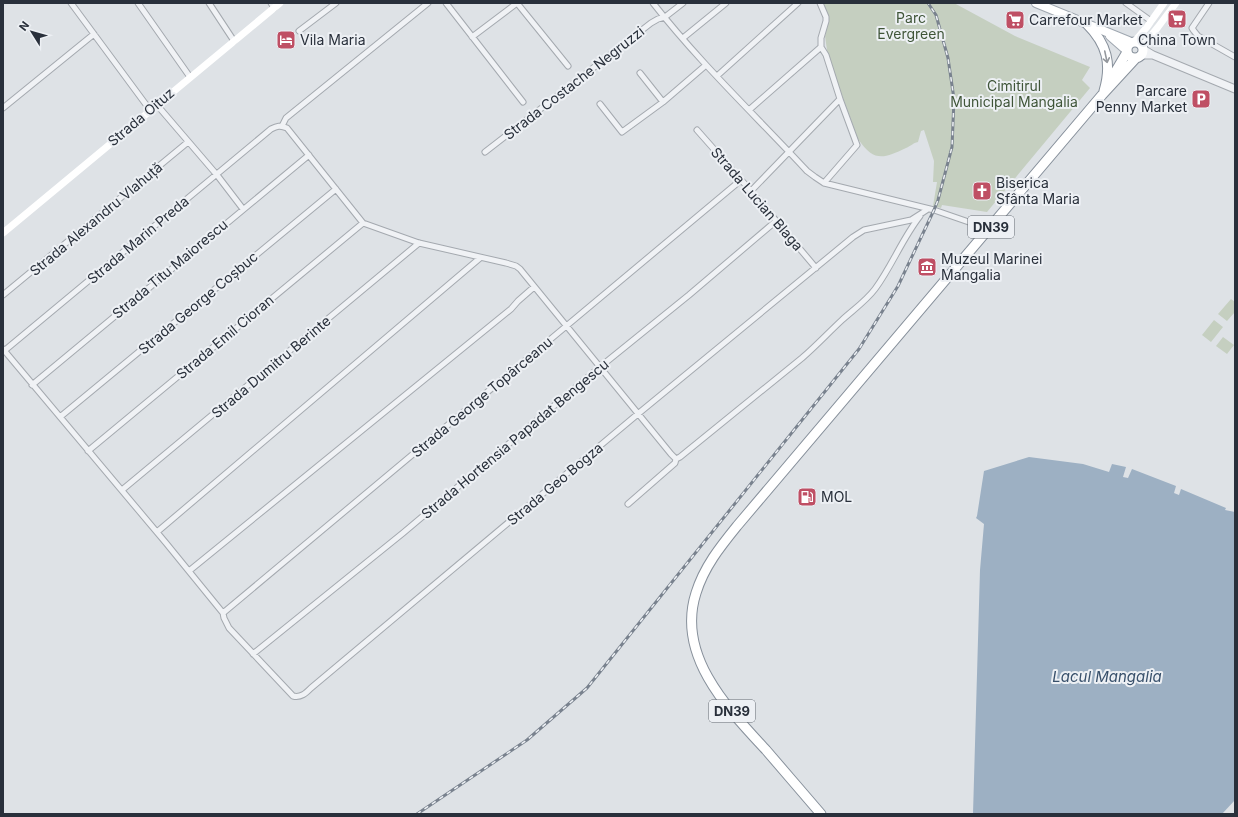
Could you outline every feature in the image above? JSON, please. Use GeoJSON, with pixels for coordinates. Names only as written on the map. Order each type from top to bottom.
{"type":"FeatureCollection","features":[{"type":"Feature","properties":{"kind":"highway"},"geometry":{"type":"LineString","coordinates":[[1087,24],[1095,32],[1105,51],[1108,69],[1106,84],[1102,94]]}},
{"type":"Feature","properties":{"kind":"highway","name":"DN39"},"geometry":{"type":"LineString","coordinates":[[822,814],[742,724],[707,676],[700,663],[692,635],[692,613],[695,594],[701,577],[723,543],[880,359],[1102,94],[1135,49]]}},
{"type":"Feature","properties":{"kind":"main road","name":"Strada Oituz"},"geometry":{"type":"LineString","coordinates":[[3,232],[234,41],[272,5],[280,3]]}},
{"type":"Feature","properties":{"kind":"main road"},"geometry":{"type":"LineString","coordinates":[[1036,3],[1105,32],[1135,49]]}},
{"type":"Feature","properties":{"kind":"main road"},"geometry":{"type":"LineString","coordinates":[[1135,49],[1151,21],[1164,3]]}},
{"type":"Feature","properties":{"kind":"main road"},"geometry":{"type":"LineString","coordinates":[[1135,49],[1158,27],[1176,3]]}},
{"type":"Feature","properties":{"kind":"street"},"geometry":{"type":"LineString","coordinates":[[71,3],[150,110]]}},
{"type":"Feature","properties":{"kind":"street"},"geometry":{"type":"LineString","coordinates":[[138,3],[190,77]]}},
{"type":"Feature","properties":{"kind":"street"},"geometry":{"type":"LineString","coordinates":[[209,3],[234,41]]}},
{"type":"Feature","properties":{"kind":"street"},"geometry":{"type":"LineString","coordinates":[[299,31],[336,3]]}},
{"type":"Feature","properties":{"kind":"street"},"geometry":{"type":"LineString","coordinates":[[428,3],[286,118],[282,126],[286,128],[309,155],[363,223],[419,243],[516,266],[676,459]]}},
{"type":"Feature","properties":{"kind":"street"},"geometry":{"type":"LineString","coordinates":[[446,3],[523,102]]}},
{"type":"Feature","properties":{"kind":"street"},"geometry":{"type":"LineString","coordinates":[[472,37],[517,3],[568,66]]}},
{"type":"Feature","properties":{"kind":"street"},"geometry":{"type":"LineString","coordinates":[[653,3],[748,110],[807,171],[824,183],[940,212],[989,229]]}},
{"type":"Feature","properties":{"kind":"street"},"geometry":{"type":"LineString","coordinates":[[665,17],[683,3]]}},
{"type":"Feature","properties":{"kind":"street"},"geometry":{"type":"LineString","coordinates":[[683,38],[726,3]]}},
{"type":"Feature","properties":{"kind":"street"},"geometry":{"type":"LineString","coordinates":[[717,76],[798,3]]}},
{"type":"Feature","properties":{"kind":"street"},"geometry":{"type":"LineString","coordinates":[[820,3],[826,17],[821,38],[821,47],[826,55],[840,100],[857,145],[824,183]]}},
{"type":"Feature","properties":{"kind":"street"},"geometry":{"type":"LineString","coordinates":[[1126,3],[1151,21]]}},
{"type":"Feature","properties":{"kind":"street"},"geometry":{"type":"LineString","coordinates":[[1209,3],[1192,28],[1198,36],[1235,58]]}},
{"type":"Feature","properties":{"kind":"street","name":"Strada Costache Negruzzi"},"geometry":{"type":"LineString","coordinates":[[484,152],[651,24],[658,19],[665,17]]}},
{"type":"Feature","properties":{"kind":"street"},"geometry":{"type":"LineString","coordinates":[[3,108],[94,34]]}},
{"type":"Feature","properties":{"kind":"street"},"geometry":{"type":"LineString","coordinates":[[748,110],[821,47]]}},
{"type":"Feature","properties":{"kind":"street"},"geometry":{"type":"LineString","coordinates":[[1135,49],[1235,89]]}},
{"type":"Feature","properties":{"kind":"street"},"geometry":{"type":"LineString","coordinates":[[600,104],[622,132],[663,102],[706,64]]}},
{"type":"Feature","properties":{"kind":"street"},"geometry":{"type":"LineString","coordinates":[[640,73],[663,102]]}},
{"type":"Feature","properties":{"kind":"street"},"geometry":{"type":"LineString","coordinates":[[751,191],[840,100]]}},
{"type":"Feature","properties":{"kind":"street"},"geometry":{"type":"LineString","coordinates":[[157,104],[243,208]]}},
{"type":"Feature","properties":{"kind":"street","name":"Strada Marin Preda"},"geometry":{"type":"LineString","coordinates":[[4,350],[271,129],[276,126],[282,126]]}},
{"type":"Feature","properties":{"kind":"street","name":"Strada Lucian Blaga"},"geometry":{"type":"LineString","coordinates":[[697,130],[816,268]]}},
{"type":"Feature","properties":{"kind":"street","name":"Strada Alexandru Vlahuță"},"geometry":{"type":"LineString","coordinates":[[3,295],[188,142]]}},
{"type":"Feature","properties":{"kind":"street","name":"Strada Titu Maiorescu"},"geometry":{"type":"LineString","coordinates":[[32,385],[243,208],[309,155]]}},
{"type":"Feature","properties":{"kind":"street","name":"Strada George Topârceanu"},"geometry":{"type":"LineString","coordinates":[[223,613],[741,180]]}},
{"type":"Feature","properties":{"kind":"street","name":"Strada George Coșbuc"},"geometry":{"type":"LineString","coordinates":[[60,417],[336,189]]}},
{"type":"Feature","properties":{"kind":"street"},"geometry":{"type":"LineString","coordinates":[[628,504],[675,463],[676,459],[802,358],[843,318],[864,300],[887,271],[911,228],[922,213],[928,209]]}},
{"type":"Feature","properties":{"kind":"street","name":"Strada Geo Bogza"},"geometry":{"type":"LineString","coordinates":[[253,654],[293,696],[302,696],[639,413],[853,237],[864,230],[911,220],[922,213]]}},
{"type":"Feature","properties":{"kind":"street","name":"Strada Hortensia Papadat Bengescu"},"geometry":{"type":"LineString","coordinates":[[253,654],[402,533],[600,367],[688,296],[776,221]]}},
{"type":"Feature","properties":{"kind":"street","name":"Strada Emil Cioran"},"geometry":{"type":"LineString","coordinates":[[88,451],[363,223]]}},
{"type":"Feature","properties":{"kind":"street","name":"Strada Dumitru Berinte"},"geometry":{"type":"LineString","coordinates":[[122,490],[419,243]]}},
{"type":"Feature","properties":{"kind":"street"},"geometry":{"type":"LineString","coordinates":[[157,532],[480,258]]}},
{"type":"Feature","properties":{"kind":"street"},"geometry":{"type":"LineString","coordinates":[[189,572],[511,309],[534,287]]}},
{"type":"Feature","properties":{"kind":"street"},"geometry":{"type":"LineString","coordinates":[[4,350],[157,532],[223,613],[229,628],[253,654]]}},
{"type":"Feature","properties":{"kind":"green space"},"geometry":{"type":"Polygon","coordinates":[[[822,3],[954,3],[1015,36],[1090,67],[1082,80],[1090,88],[987,212],[942,205],[941,208],[933,206],[937,182],[933,182],[934,161],[924,130],[921,131],[918,142],[898,152],[885,156],[874,155],[869,152],[858,139],[828,57],[825,36],[828,16],[822,3]]]}},
{"type":"Feature","properties":{"kind":"green space"},"geometry":{"type":"Polygon","coordinates":[[[1231,299],[1235,302],[1235,312],[1227,321],[1218,314],[1231,299]]]}},
{"type":"Feature","properties":{"kind":"green space"},"geometry":{"type":"Polygon","coordinates":[[[1214,320],[1223,327],[1211,342],[1202,335],[1214,320]]]}},
{"type":"Feature","properties":{"kind":"green space"},"geometry":{"type":"Polygon","coordinates":[[[1223,337],[1234,345],[1227,354],[1216,346],[1223,337]]]}},
{"type":"Feature","properties":{"kind":"water","name":"Lacul Mangalia"},"geometry":{"type":"Polygon","coordinates":[[[1029,457],[1083,464],[1109,472],[1112,464],[1126,467],[1123,477],[1128,478],[1132,469],[1176,486],[1174,493],[1179,495],[1181,489],[1226,508],[1225,510],[1235,512],[1235,800],[1222,814],[973,814],[980,570],[984,524],[976,518],[984,471],[1029,457]]]}},
{"type":"Feature","properties":{"kind":"railway"},"geometry":{"type":"LineString","coordinates":[[417,814],[527,740],[587,688],[859,349],[898,286],[934,210],[952,147],[954,99],[948,58],[936,15],[928,3]]}},
{"type":"Feature","properties":{"kind":"place","name":"China Town"},"geometry":{"type":"Point","coordinates":[1177,19]}},
{"type":"Feature","properties":{"kind":"place","name":"Carrefour Market"},"geometry":{"type":"Point","coordinates":[1015,20]}},
{"type":"Feature","properties":{"kind":"place","name":"Vila Maria"},"geometry":{"type":"Point","coordinates":[286,40]}},
{"type":"Feature","properties":{"kind":"place","name":"Parcare Penny Market"},"geometry":{"type":"Point","coordinates":[1201,99]}},
{"type":"Feature","properties":{"kind":"place","name":"Biserica Sfânta Maria"},"geometry":{"type":"Point","coordinates":[982,191]}},
{"type":"Feature","properties":{"kind":"place","name":"Muzeul Marinei Mangalia"},"geometry":{"type":"Point","coordinates":[927,267]}},
{"type":"Feature","properties":{"kind":"place","name":"MOL"},"geometry":{"type":"Point","coordinates":[807,497]}},
{"type":"Feature","properties":{"kind":"park label","name":"Parc Evergreen"},"geometry":{"type":"Point","coordinates":[911,26]}},
{"type":"Feature","properties":{"kind":"park label","name":"Cimitirul Municipal Mangalia"},"geometry":{"type":"Point","coordinates":[1014,94]}}]}
